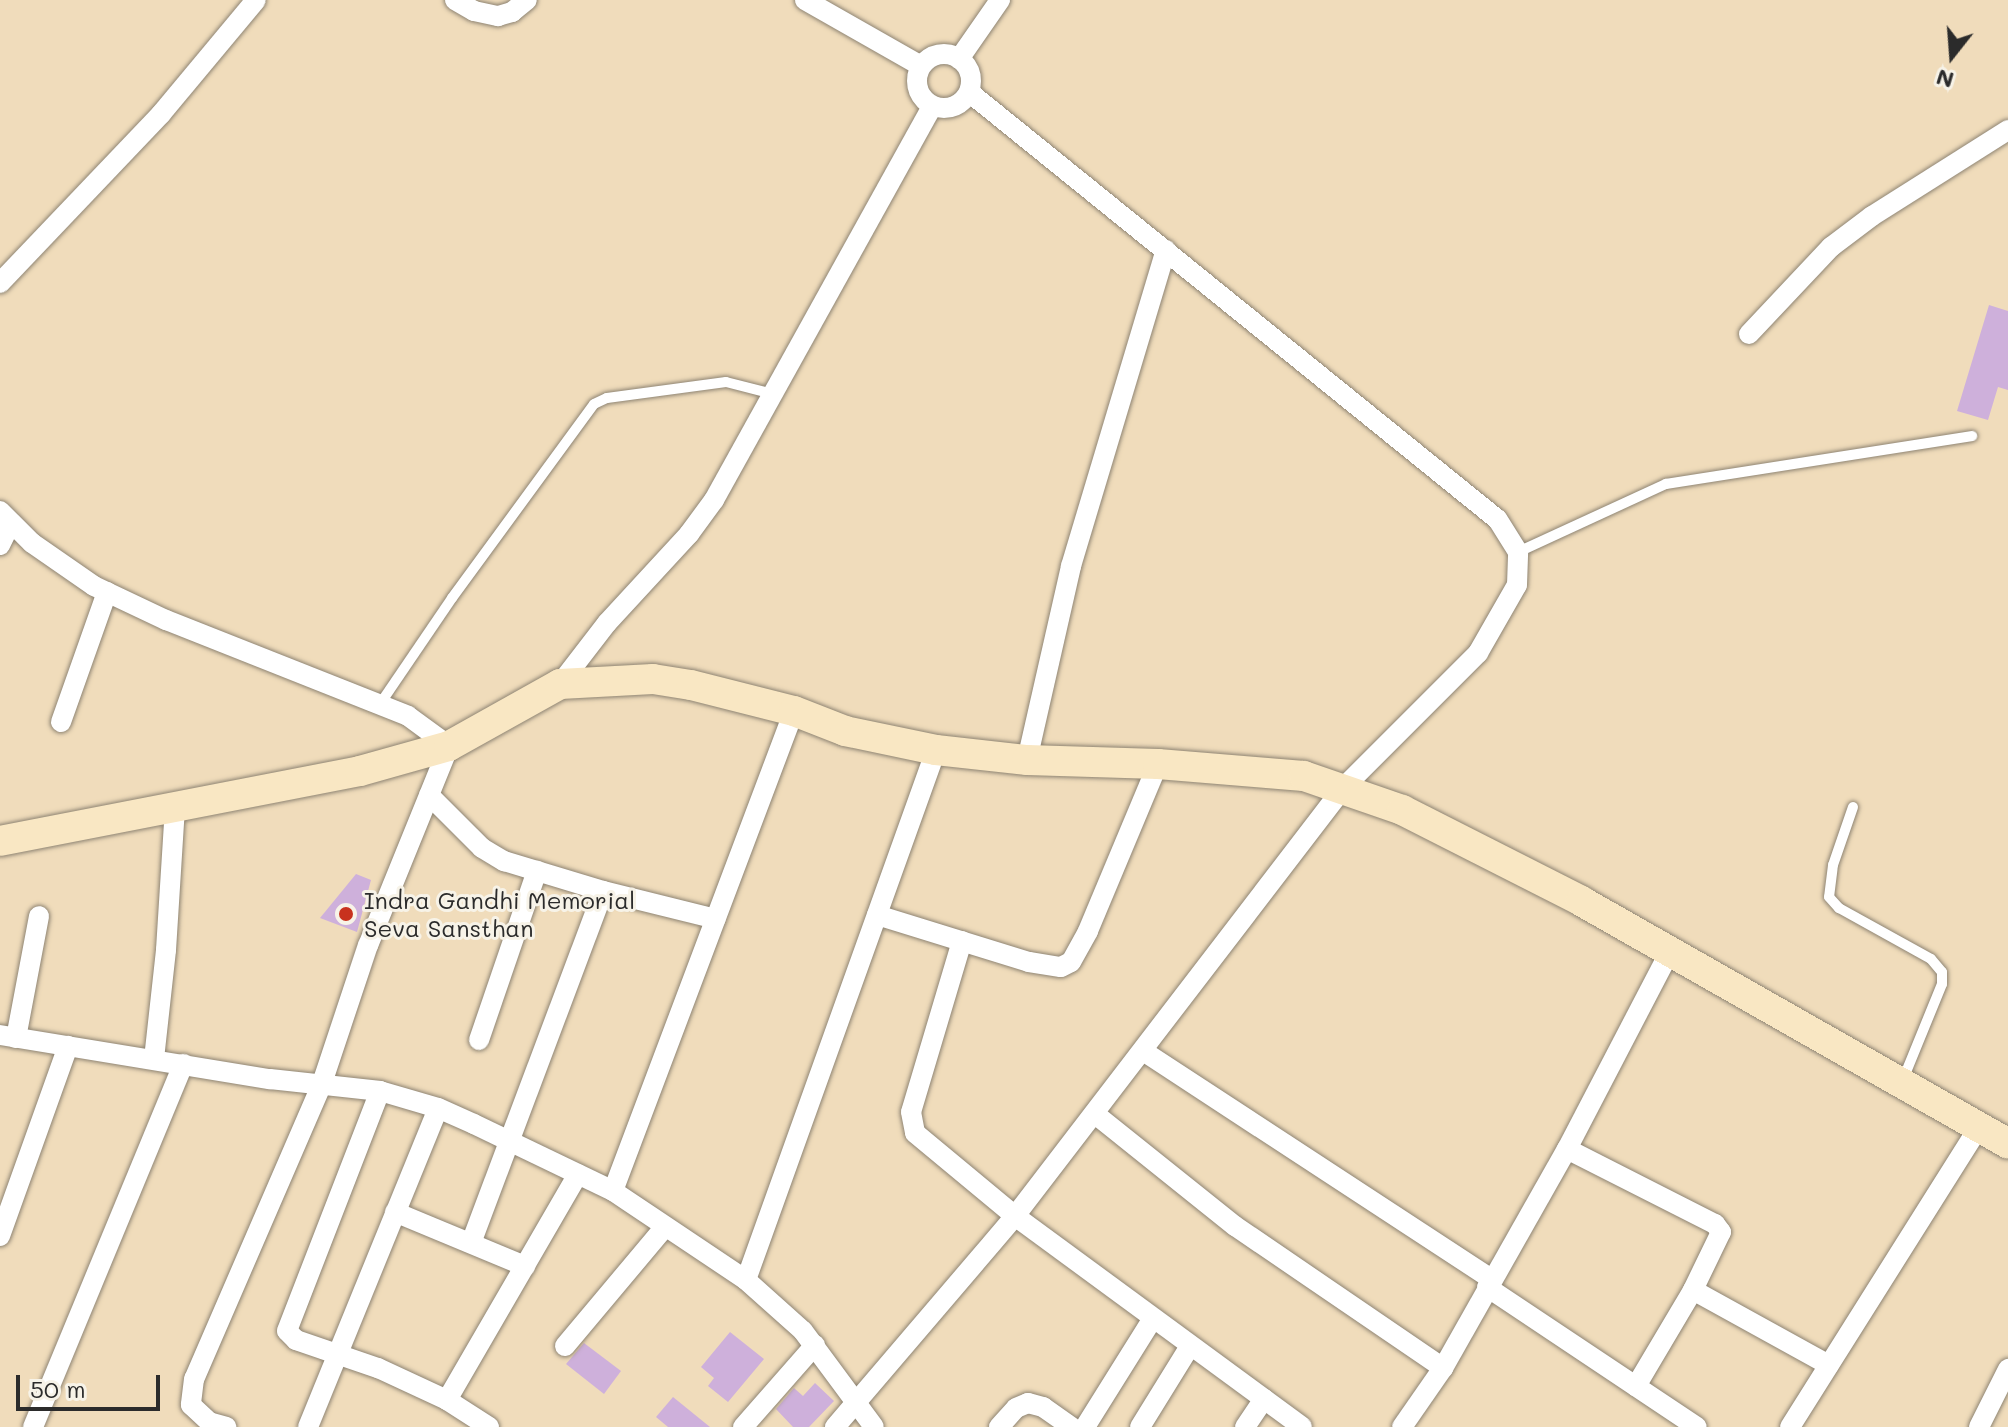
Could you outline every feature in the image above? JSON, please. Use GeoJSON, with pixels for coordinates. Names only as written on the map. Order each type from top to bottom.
{"type":"FeatureCollection","features":[{"type":"Feature","properties":{"kind":"street"},"geometry":{"type":"LineString","coordinates":[[0,283],[161,114],[256,0]]}},
{"type":"Feature","properties":{"kind":"street"},"geometry":{"type":"LineString","coordinates":[[455,0],[474,11],[498,16],[512,12],[527,0]]}},
{"type":"Feature","properties":{"kind":"street"},"geometry":{"type":"LineString","coordinates":[[805,0],[921,66]]}},
{"type":"Feature","properties":{"kind":"street"},"geometry":{"type":"LineString","coordinates":[[959,59],[1000,0]]}},
{"type":"Feature","properties":{"kind":"street"},"geometry":{"type":"LineString","coordinates":[[936,55],[959,59],[971,78],[969,92],[958,104],[945,108],[932,106],[917,88],[921,66],[936,55]]}},
{"type":"Feature","properties":{"kind":"street"},"geometry":{"type":"LineString","coordinates":[[835,1427],[1015,1216],[1344,787],[1478,653],[1517,585],[1518,552],[1497,519],[969,92]]}},
{"type":"Feature","properties":{"kind":"street"},"geometry":{"type":"LineString","coordinates":[[0,841],[360,771],[449,746],[560,684],[592,640],[689,534],[714,500],[932,106]]}},
{"type":"Feature","properties":{"kind":"street"},"geometry":{"type":"LineString","coordinates":[[1749,334],[1831,247],[1872,216],[2008,130]]}},
{"type":"Feature","properties":{"kind":"street"},"geometry":{"type":"LineString","coordinates":[[1027,760],[1071,566],[1166,250]]}},
{"type":"Feature","properties":{"kind":"street"},"geometry":{"type":"LineString","coordinates":[[5,516],[32,543],[107,592],[166,620],[380,704],[424,724],[449,746]]}},
{"type":"Feature","properties":{"kind":"street"},"geometry":{"type":"LineString","coordinates":[[0,545],[5,516]]}},
{"type":"Feature","properties":{"kind":"street"},"geometry":{"type":"LineString","coordinates":[[61,722],[107,592]]}},
{"type":"Feature","properties":{"kind":"street"},"geometry":{"type":"LineString","coordinates":[[560,684],[653,679],[691,685],[794,711],[845,731],[936,750],[1027,760],[1158,764],[1304,776],[1344,787],[1402,810],[1581,901],[2008,1144]]}},
{"type":"Feature","properties":{"kind":"street"},"geometry":{"type":"LineString","coordinates":[[613,1191],[794,711]]}},
{"type":"Feature","properties":{"kind":"street"},"geometry":{"type":"LineString","coordinates":[[226,1427],[209,1422],[191,1405],[194,1379],[321,1086],[368,945],[449,746]]}},
{"type":"Feature","properties":{"kind":"street"},"geometry":{"type":"LineString","coordinates":[[746,1280],[936,750]]}},
{"type":"Feature","properties":{"kind":"street"},"geometry":{"type":"LineString","coordinates":[[877,915],[1029,962],[1061,967],[1071,962],[1088,931],[1158,764]]}},
{"type":"Feature","properties":{"kind":"street"},"geometry":{"type":"LineString","coordinates":[[429,795],[482,848],[504,861],[603,891],[716,919]]}},
{"type":"Feature","properties":{"kind":"street"},"geometry":{"type":"LineString","coordinates":[[154,1059],[166,950],[175,806]]}},
{"type":"Feature","properties":{"kind":"street"},"geometry":{"type":"LineString","coordinates":[[479,1040],[537,871]]}},
{"type":"Feature","properties":{"kind":"street"},"geometry":{"type":"LineString","coordinates":[[471,1243],[603,891]]}},
{"type":"Feature","properties":{"kind":"street"},"geometry":{"type":"LineString","coordinates":[[39,916],[8,1036],[321,1086],[380,1091],[438,1108],[613,1191],[746,1280],[782,1309],[815,1345],[874,1427]]}},
{"type":"Feature","properties":{"kind":"street"},"geometry":{"type":"LineString","coordinates":[[962,941],[911,1112],[911,1125],[915,1133],[1015,1216],[1302,1427]]}},
{"type":"Feature","properties":{"kind":"street"},"geometry":{"type":"LineString","coordinates":[[1402,1427],[1443,1368],[1567,1149],[1669,953]]}},
{"type":"Feature","properties":{"kind":"street"},"geometry":{"type":"LineString","coordinates":[[0,1236],[68,1046]]}},
{"type":"Feature","properties":{"kind":"street"},"geometry":{"type":"LineString","coordinates":[[1143,1051],[1697,1427]]}},
{"type":"Feature","properties":{"kind":"street"},"geometry":{"type":"LineString","coordinates":[[33,1427],[183,1064]]}},
{"type":"Feature","properties":{"kind":"street"},"geometry":{"type":"LineString","coordinates":[[380,1091],[287,1331],[296,1340],[378,1368],[447,1400],[489,1427]]}},
{"type":"Feature","properties":{"kind":"street"},"geometry":{"type":"LineString","coordinates":[[308,1427],[438,1108]]}},
{"type":"Feature","properties":{"kind":"street"},"geometry":{"type":"LineString","coordinates":[[1095,1114],[1235,1226],[1443,1368]]}},
{"type":"Feature","properties":{"kind":"street"},"geometry":{"type":"LineString","coordinates":[[1790,1427],[1979,1127]]}},
{"type":"Feature","properties":{"kind":"street"},"geometry":{"type":"LineString","coordinates":[[1567,1149],[1715,1224],[1721,1232],[1717,1246],[1693,1290],[1636,1386]]}},
{"type":"Feature","properties":{"kind":"street"},"geometry":{"type":"LineString","coordinates":[[447,1400],[578,1174]]}},
{"type":"Feature","properties":{"kind":"street"},"geometry":{"type":"LineString","coordinates":[[395,1212],[525,1266]]}},
{"type":"Feature","properties":{"kind":"street"},"geometry":{"type":"LineString","coordinates":[[565,1346],[664,1228]]}},
{"type":"Feature","properties":{"kind":"street"},"geometry":{"type":"LineString","coordinates":[[1693,1290],[1829,1365]]}},
{"type":"Feature","properties":{"kind":"street"},"geometry":{"type":"LineString","coordinates":[[1085,1427],[1153,1318]]}},
{"type":"Feature","properties":{"kind":"street"},"geometry":{"type":"LineString","coordinates":[[743,1427],[815,1345]]}},
{"type":"Feature","properties":{"kind":"street"},"geometry":{"type":"LineString","coordinates":[[1140,1427],[1190,1346]]}},
{"type":"Feature","properties":{"kind":"street"},"geometry":{"type":"LineString","coordinates":[[1979,1427],[2008,1369]]}},
{"type":"Feature","properties":{"kind":"street"},"geometry":{"type":"LineString","coordinates":[[1245,1427],[1264,1399]]}},
{"type":"Feature","properties":{"kind":"street"},"geometry":{"type":"LineString","coordinates":[[999,1427],[1016,1408],[1028,1403],[1043,1407],[1072,1427]]}},
{"type":"Feature","properties":{"kind":"lane"},"geometry":{"type":"LineString","coordinates":[[380,704],[452,598],[594,404],[607,398],[726,382],[773,394]]}},
{"type":"Feature","properties":{"kind":"lane"},"geometry":{"type":"LineString","coordinates":[[1518,552],[1666,484],[1972,436]]}},
{"type":"Feature","properties":{"kind":"lane"},"geometry":{"type":"LineString","coordinates":[[1853,807],[1833,865],[1829,897],[1839,908],[1931,959],[1942,972],[1942,984],[1901,1083]]}},
{"type":"Feature","properties":{"kind":"building"},"geometry":{"type":"Polygon","coordinates":[[[1989,305],[2008,311],[2008,390],[1998,387],[1988,420],[1957,411],[1989,305]]]}},
{"type":"Feature","properties":{"kind":"building"},"geometry":{"type":"Polygon","coordinates":[[[356,874],[371,880],[357,932],[320,918],[356,874]]]}},
{"type":"Feature","properties":{"kind":"building"},"geometry":{"type":"Polygon","coordinates":[[[730,1332],[764,1359],[728,1402],[708,1386],[714,1378],[701,1367],[730,1332]]]}},
{"type":"Feature","properties":{"kind":"building"},"geometry":{"type":"Polygon","coordinates":[[[584,1343],[621,1371],[604,1394],[566,1364],[584,1343]]]}},
{"type":"Feature","properties":{"kind":"building"},"geometry":{"type":"Polygon","coordinates":[[[815,1383],[834,1401],[809,1427],[793,1427],[776,1409],[794,1388],[803,1396],[815,1383]]]}},
{"type":"Feature","properties":{"kind":"building"},"geometry":{"type":"Polygon","coordinates":[[[673,1397],[710,1427],[668,1427],[656,1417],[673,1397]]]}},
{"type":"Feature","properties":{"kind":"place","name":"Indra Gandhi Memorial Seva Sansthan"},"geometry":{"type":"Point","coordinates":[346,914]}}]}
